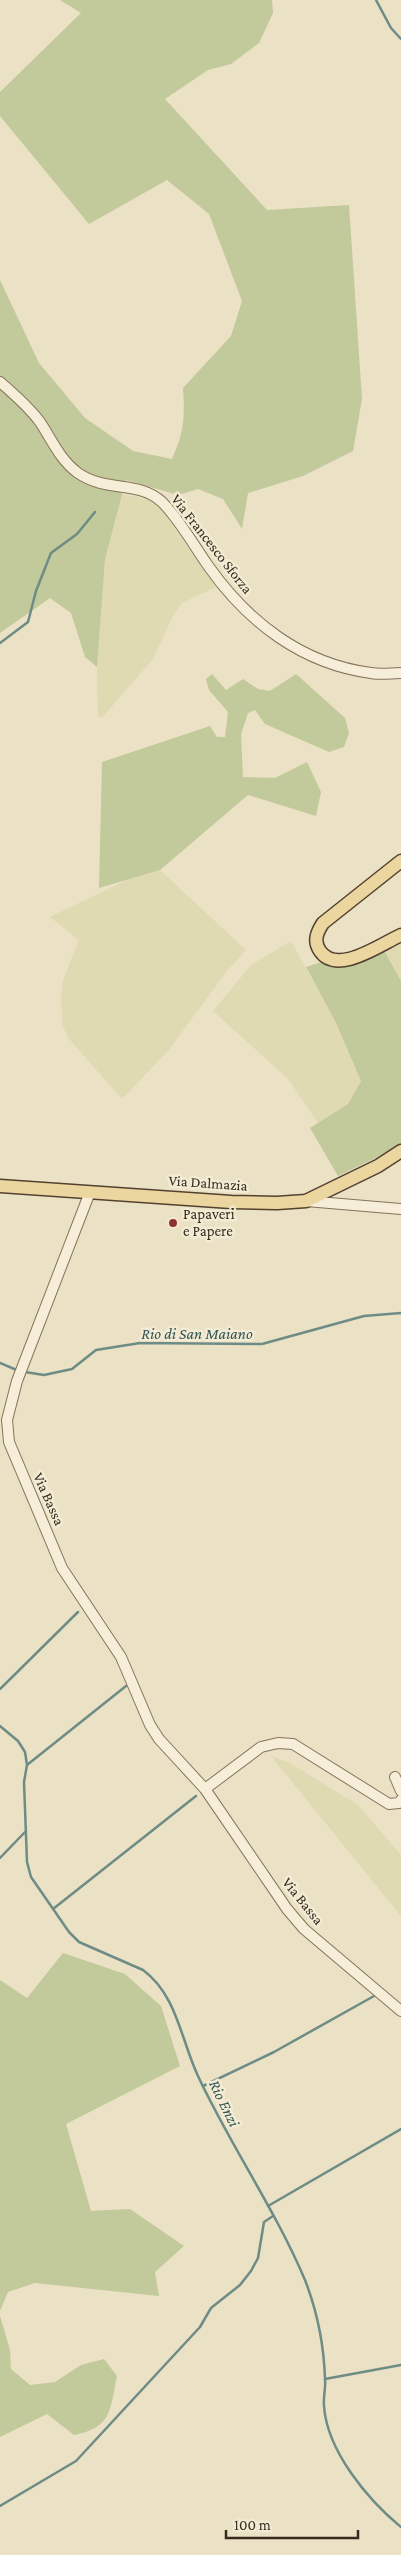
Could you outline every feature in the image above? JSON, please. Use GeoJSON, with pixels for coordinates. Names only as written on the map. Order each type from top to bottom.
{"type":"FeatureCollection","features":[{"type":"Feature","properties":{"kind":"main road"},"geometry":{"type":"LineString","coordinates":[[401,861],[323,923],[316,936],[316,943],[324,956],[338,962],[353,958],[401,935]]}},
{"type":"Feature","properties":{"kind":"main road","name":"Via Dalmazia"},"geometry":{"type":"LineString","coordinates":[[0,1186],[231,1202],[277,1203],[306,1201],[378,1166],[401,1151]]}},
{"type":"Feature","properties":{"kind":"street","name":"Via Francesco Sforza"},"geometry":{"type":"LineString","coordinates":[[0,382],[38,420],[64,460],[83,476],[104,486],[129,487],[142,490],[163,504],[228,593],[274,636],[313,657],[344,669],[373,674],[401,673]]}},
{"type":"Feature","properties":{"kind":"street","name":"Via Bassa"},"geometry":{"type":"LineString","coordinates":[[90,1192],[17,1381],[7,1420],[9,1442],[62,1568],[121,1657],[150,1725],[160,1739],[205,1789],[287,1909],[304,1929],[401,2011]]}},
{"type":"Feature","properties":{"kind":"street"},"geometry":{"type":"LineString","coordinates":[[306,1201],[401,1209]]}},
{"type":"Feature","properties":{"kind":"street"},"geometry":{"type":"LineString","coordinates":[[205,1789],[262,1747],[278,1743],[293,1744],[389,1804],[398,1803],[401,1800]]}},
{"type":"Feature","properties":{"kind":"street"},"geometry":{"type":"LineString","coordinates":[[395,1777],[401,1791]]}},
{"type":"Feature","properties":{"kind":"shaded area"},"geometry":{"type":"Polygon","coordinates":[[[122,494],[146,499],[158,505],[216,587],[182,603],[173,616],[153,659],[102,718],[98,716],[97,667],[105,559],[122,494]]]}},
{"type":"Feature","properties":{"kind":"shaded area"},"geometry":{"type":"Polygon","coordinates":[[[160,870],[246,950],[227,971],[168,1051],[122,1099],[69,1039],[63,1027],[61,1001],[63,980],[79,940],[50,917],[129,879],[160,870]]]}},
{"type":"Feature","properties":{"kind":"shaded area"},"geometry":{"type":"Polygon","coordinates":[[[291,941],[336,1023],[361,1081],[348,1104],[318,1123],[288,1079],[213,1011],[251,965],[291,941]]]}},
{"type":"Feature","properties":{"kind":"shaded area"},"geometry":{"type":"Polygon","coordinates":[[[401,943],[401,981],[384,952],[401,943]]]}},
{"type":"Feature","properties":{"kind":"shaded area"},"geometry":{"type":"Polygon","coordinates":[[[271,1756],[290,1763],[358,1805],[401,1855],[401,1916],[271,1756]]]}},
{"type":"Feature","properties":{"kind":"green space"},"geometry":{"type":"Polygon","coordinates":[[[60,0],[272,0],[273,13],[259,43],[231,64],[208,70],[165,99],[267,210],[349,205],[362,399],[353,451],[303,476],[248,493],[242,529],[223,499],[198,489],[178,495],[126,480],[105,559],[97,667],[85,657],[71,613],[50,598],[0,633],[0,280],[39,363],[85,418],[133,451],[172,459],[183,425],[183,388],[231,336],[242,301],[209,214],[167,180],[89,224],[0,116],[0,92],[81,13],[60,0]]]}},
{"type":"Feature","properties":{"kind":"green space"},"geometry":{"type":"Polygon","coordinates":[[[212,674],[226,690],[243,679],[258,689],[270,691],[296,674],[345,718],[349,733],[344,747],[329,752],[265,724],[255,710],[248,713],[241,734],[243,777],[275,778],[307,762],[321,792],[316,816],[248,795],[160,870],[99,888],[102,762],[210,726],[217,737],[225,737],[228,712],[209,690],[206,679],[212,674]]]}},
{"type":"Feature","properties":{"kind":"green space"},"geometry":{"type":"Polygon","coordinates":[[[378,940],[401,981],[401,1146],[338,1176],[310,1128],[348,1104],[361,1081],[336,1023],[306,967],[344,955],[378,940]]]}},
{"type":"Feature","properties":{"kind":"green space"},"geometry":{"type":"Polygon","coordinates":[[[63,1953],[125,1974],[161,2006],[180,2066],[66,2124],[91,2211],[130,2209],[184,2246],[155,2272],[159,2296],[35,2283],[8,2292],[0,2311],[0,1980],[27,1998],[63,1953]]]}},
{"type":"Feature","properties":{"kind":"green space"},"geometry":{"type":"Polygon","coordinates":[[[0,2316],[10,2350],[11,2369],[30,2385],[55,2382],[81,2365],[104,2359],[117,2376],[113,2399],[107,2416],[96,2428],[74,2435],[47,2414],[0,2437],[0,2316]]]}},
{"type":"Feature","properties":{"kind":"waterway"},"geometry":{"type":"LineString","coordinates":[[376,0],[391,28],[401,39]]}},
{"type":"Feature","properties":{"kind":"waterway"},"geometry":{"type":"LineString","coordinates":[[0,643],[28,622],[36,591],[51,553],[77,534],[95,512]]}},
{"type":"Feature","properties":{"kind":"waterway","name":"Rio di San Maiano"},"geometry":{"type":"LineString","coordinates":[[25,1372],[44,1375],[72,1369],[96,1350],[140,1343],[262,1344],[364,1316],[401,1313]]}},
{"type":"Feature","properties":{"kind":"waterway","name":"Rio di San Maiano"},"geometry":{"type":"LineString","coordinates":[[0,1363],[19,1371]]}},
{"type":"Feature","properties":{"kind":"waterway"},"geometry":{"type":"LineString","coordinates":[[0,1689],[78,1612]]}},
{"type":"Feature","properties":{"kind":"waterway"},"geometry":{"type":"LineString","coordinates":[[27,1765],[126,1686]]}},
{"type":"Feature","properties":{"kind":"waterway","name":"Rio Enzi"},"geometry":{"type":"LineString","coordinates":[[0,1726],[18,1741],[25,1752],[27,1765],[24,1782],[27,1862],[31,1877],[69,1932],[79,1942],[143,1970],[164,1992],[177,2019],[198,2076],[280,2228],[305,2280],[313,2304],[321,2341],[325,2382],[324,2406],[333,2440],[341,2457],[363,2489],[401,2527]]}},
{"type":"Feature","properties":{"kind":"waterway"},"geometry":{"type":"LineString","coordinates":[[53,1909],[196,1796]]}},
{"type":"Feature","properties":{"kind":"waterway"},"geometry":{"type":"LineString","coordinates":[[0,1858],[25,1832]]}},
{"type":"Feature","properties":{"kind":"waterway"},"geometry":{"type":"LineString","coordinates":[[203,2086],[274,2052],[374,1996]]}},
{"type":"Feature","properties":{"kind":"waterway"},"geometry":{"type":"LineString","coordinates":[[268,2206],[401,2129]]}},
{"type":"Feature","properties":{"kind":"waterway"},"geometry":{"type":"LineString","coordinates":[[0,2506],[76,2461],[200,2327],[211,2308],[240,2285],[258,2258],[264,2222],[273,2216]]}},
{"type":"Feature","properties":{"kind":"waterway"},"geometry":{"type":"LineString","coordinates":[[325,2379],[401,2365]]}},
{"type":"Feature","properties":{"kind":"place","name":"Papaveri e Papere"},"geometry":{"type":"Point","coordinates":[173,1223]}}]}
